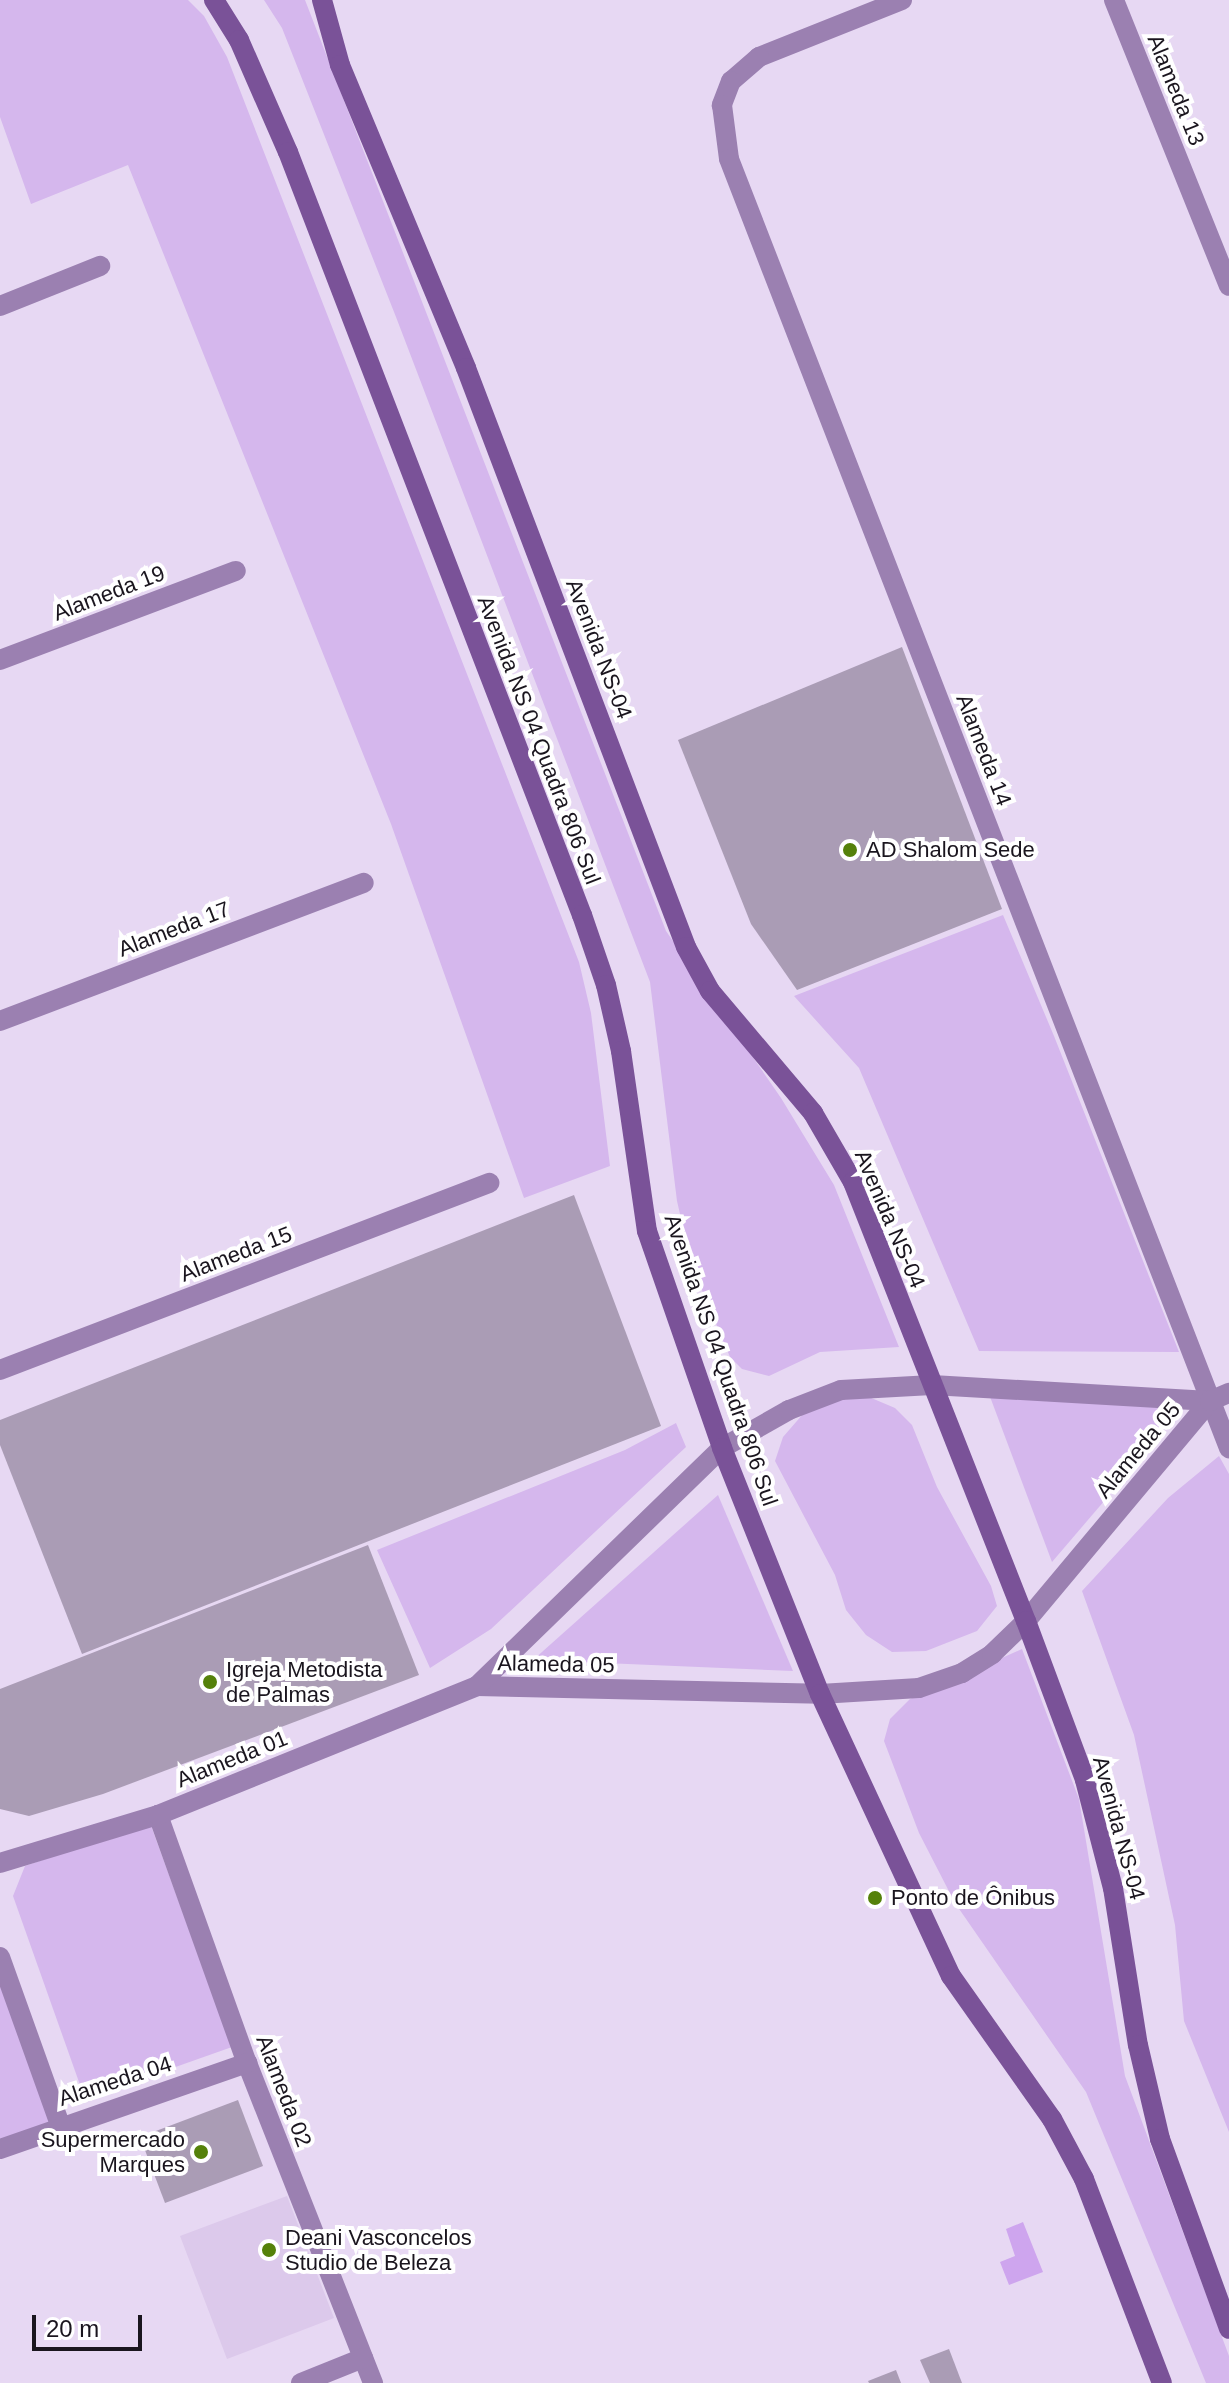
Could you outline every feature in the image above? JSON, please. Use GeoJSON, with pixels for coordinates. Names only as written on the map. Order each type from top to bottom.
{"type":"FeatureCollection","features":[{"type":"Feature","properties":{"kind":"street","name":"Avenida NS 04 Quadra 806 Sul"},"geometry":{"type":"LineString","coordinates":[[214,0],[239,40],[288,152],[582,915],[606,985],[621,1051],[647,1231],[722,1448],[820,1694],[951,1976],[1052,2119],[1084,2179],[1162,2383]]}},
{"type":"Feature","properties":{"kind":"street","name":"Avenida NS-04"},"geometry":{"type":"LineString","coordinates":[[322,0],[340,65],[466,368],[686,947],[710,991],[771,1057],[813,1113],[853,1182],[1026,1621],[1085,1780],[1113,1888],[1138,2045],[1160,2139],[1229,2329]]}},
{"type":"Feature","properties":{"kind":"street","name":"Alameda 14"},"geometry":{"type":"LineString","coordinates":[[902,0],[759,57],[731,81],[722,105],[729,159],[1220,1397],[1229,1448]]}},
{"type":"Feature","properties":{"kind":"street","name":"Alameda 13"},"geometry":{"type":"LineString","coordinates":[[1114,0],[1229,286]]}},
{"type":"Feature","properties":{"kind":"street"},"geometry":{"type":"LineString","coordinates":[[0,306],[100,266]]}},
{"type":"Feature","properties":{"kind":"street","name":"Alameda 19"},"geometry":{"type":"LineString","coordinates":[[0,660],[236,571]]}},
{"type":"Feature","properties":{"kind":"street","name":"Alameda 17"},"geometry":{"type":"LineString","coordinates":[[0,1021],[364,883]]}},
{"type":"Feature","properties":{"kind":"street","name":"Alameda 15"},"geometry":{"type":"LineString","coordinates":[[0,1370],[489,1183]]}},
{"type":"Feature","properties":{"kind":"street","name":"Alameda 05"},"geometry":{"type":"LineString","coordinates":[[477,1686],[722,1448],[789,1410],[841,1390],[932,1385],[1220,1397]]}},
{"type":"Feature","properties":{"kind":"street","name":"Alameda 05"},"geometry":{"type":"LineString","coordinates":[[477,1686],[820,1694],[919,1688],[962,1673],[992,1654],[1026,1621],[1220,1397]]}},
{"type":"Feature","properties":{"kind":"street","name":"Alameda 01"},"geometry":{"type":"LineString","coordinates":[[0,1863],[158,1815],[477,1686]]}},
{"type":"Feature","properties":{"kind":"street","name":"Alameda 02"},"geometry":{"type":"LineString","coordinates":[[158,1815],[247,2063],[373,2383]]}},
{"type":"Feature","properties":{"kind":"street"},"geometry":{"type":"LineString","coordinates":[[0,1957],[60,2125]]}},
{"type":"Feature","properties":{"kind":"street","name":"Alameda 04"},"geometry":{"type":"LineString","coordinates":[[0,2149],[60,2125],[247,2063]]}},
{"type":"Feature","properties":{"kind":"street"},"geometry":{"type":"LineString","coordinates":[[301,2383],[363,2358]]}},
{"type":"Feature","properties":{"kind":"shaded area"},"geometry":{"type":"Polygon","coordinates":[[[0,0],[188,0],[204,16],[227,57],[579,962],[591,1013],[610,1166],[524,1198],[391,824],[128,165],[31,204],[0,117],[0,0]]]}},
{"type":"Feature","properties":{"kind":"shaded area"},"geometry":{"type":"Polygon","coordinates":[[[264,0],[305,0],[666,931],[781,1098],[834,1185],[899,1347],[820,1352],[769,1376],[742,1369],[730,1357],[692,1266],[677,1201],[650,982],[396,317],[282,28],[264,0]]]}},
{"type":"Feature","properties":{"kind":"shaded area"},"geometry":{"type":"Polygon","coordinates":[[[1003,915],[1179,1352],[979,1351],[859,1068],[794,996],[1003,915]]]}},
{"type":"Feature","properties":{"kind":"shaded area"},"geometry":{"type":"Polygon","coordinates":[[[989,1394],[1188,1403],[1052,1562],[989,1394]]]}},
{"type":"Feature","properties":{"kind":"shaded area"},"geometry":{"type":"Polygon","coordinates":[[[842,1397],[869,1397],[895,1408],[912,1425],[937,1487],[991,1586],[997,1606],[977,1631],[926,1651],[892,1652],[866,1635],[846,1610],[835,1575],[775,1461],[783,1437],[803,1414],[842,1397]]]}},
{"type":"Feature","properties":{"kind":"shaded area"},"geometry":{"type":"Polygon","coordinates":[[[676,1423],[686,1447],[491,1629],[430,1668],[377,1550],[625,1450],[676,1423]]]}},
{"type":"Feature","properties":{"kind":"shaded area"},"geometry":{"type":"Polygon","coordinates":[[[1219,1456],[1229,1474],[1229,2132],[1184,2021],[1175,1925],[1134,1735],[1082,1591],[1168,1498],[1219,1456]]]}},
{"type":"Feature","properties":{"kind":"shaded area"},"geometry":{"type":"Polygon","coordinates":[[[718,1495],[793,1671],[533,1660],[718,1495]]]}},
{"type":"Feature","properties":{"kind":"shaded area"},"geometry":{"type":"Polygon","coordinates":[[[1022,1649],[1079,1799],[1125,2076],[1229,2356],[1229,2383],[1206,2383],[1086,2092],[955,1903],[919,1833],[884,1741],[890,1719],[910,1699],[1022,1649]]]}},
{"type":"Feature","properties":{"kind":"shaded area"},"geometry":{"type":"Polygon","coordinates":[[[150,1823],[232,2047],[85,2099],[13,1896],[25,1866],[150,1823]]]}},
{"type":"Feature","properties":{"kind":"shaded area"},"geometry":{"type":"Polygon","coordinates":[[[0,1974],[56,2124],[0,2146],[0,1974]]]}},
{"type":"Feature","properties":{"kind":"shaded area"},"geometry":{"type":"Polygon","coordinates":[[[287,2196],[334,2318],[227,2359],[180,2236],[287,2196]]]}},
{"type":"Feature","properties":{"kind":"shaded area"},"geometry":{"type":"Polygon","coordinates":[[[1023,2222],[1043,2272],[1009,2285],[1000,2262],[1015,2256],[1006,2229],[1023,2222]]]}},
{"type":"Feature","properties":{"kind":"building","name":"AD Shalom Sede"},"geometry":{"type":"Polygon","coordinates":[[[902,647],[1002,909],[797,990],[751,924],[678,740],[902,647]]]}},
{"type":"Feature","properties":{"kind":"building"},"geometry":{"type":"Polygon","coordinates":[[[574,1195],[661,1426],[82,1654],[0,1445],[0,1420],[574,1195]]]}},
{"type":"Feature","properties":{"kind":"building","name":"Igreja Metodista de Palmas"},"geometry":{"type":"Polygon","coordinates":[[[368,1545],[419,1675],[103,1794],[29,1816],[0,1809],[0,1689],[368,1545]]]}},
{"type":"Feature","properties":{"kind":"building","name":"Supermercado Marques"},"geometry":{"type":"Polygon","coordinates":[[[238,2100],[263,2166],[165,2203],[140,2137],[238,2100]]]}},
{"type":"Feature","properties":{"kind":"building"},"geometry":{"type":"Polygon","coordinates":[[[949,2349],[962,2383],[930,2383],[920,2360],[949,2349]]]}},
{"type":"Feature","properties":{"kind":"building"},"geometry":{"type":"Polygon","coordinates":[[[896,2370],[901,2383],[868,2381],[896,2370]]]}},
{"type":"Feature","properties":{"kind":"place","name":"AD Shalom Sede"},"geometry":{"type":"Point","coordinates":[850,850]}},
{"type":"Feature","properties":{"kind":"place","name":"Igreja Metodista de Palmas"},"geometry":{"type":"Point","coordinates":[210,1682]}},
{"type":"Feature","properties":{"kind":"place","name":"Ponto de Ônibus"},"geometry":{"type":"Point","coordinates":[875,1898]}},
{"type":"Feature","properties":{"kind":"place","name":"Supermercado Marques"},"geometry":{"type":"Point","coordinates":[201,2152]}},
{"type":"Feature","properties":{"kind":"place","name":"Deani Vasconcelos Studio de Beleza"},"geometry":{"type":"Point","coordinates":[269,2250]}}]}
